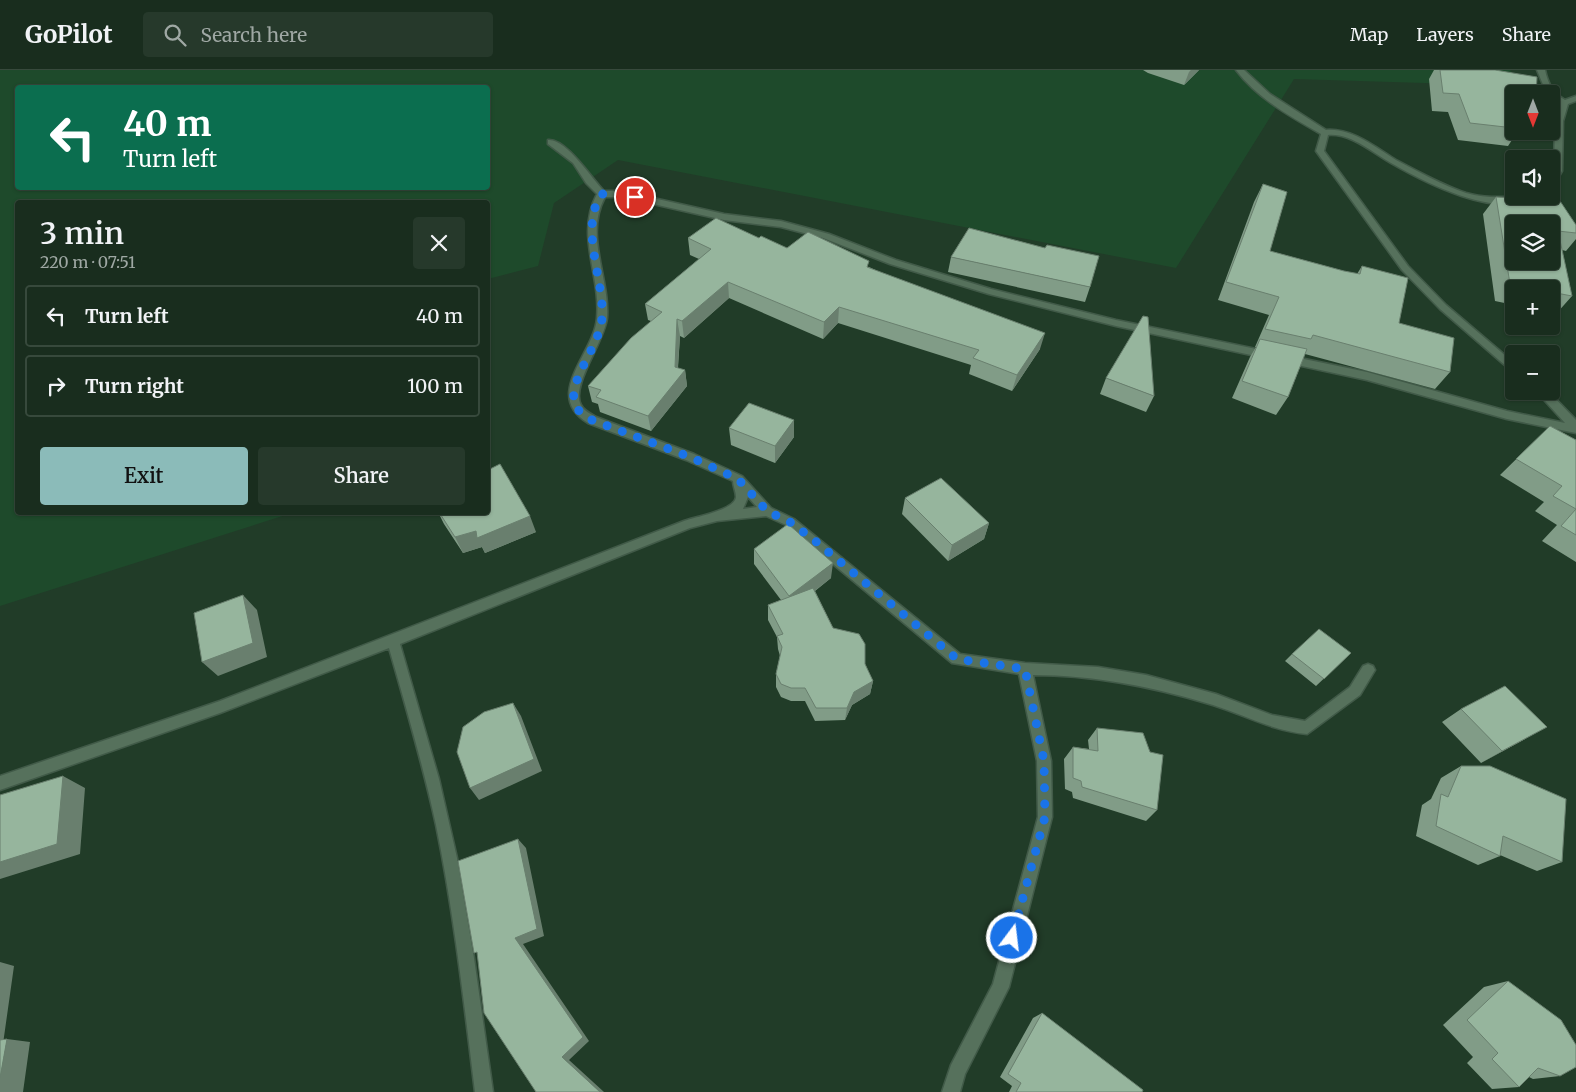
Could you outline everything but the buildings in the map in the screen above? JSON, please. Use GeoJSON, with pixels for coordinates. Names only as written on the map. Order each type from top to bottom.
{"type":"FeatureCollection","features":[{"type":"Feature","properties":{"kind":"street"},"geometry":{"type":"LineString","coordinates":[[1240,70],[1260,89],[1305,122],[1325,133],[1334,132],[1355,138],[1458,194],[1489,201],[1505,200]]}},
{"type":"Feature","properties":{"kind":"street"},"geometry":{"type":"LineString","coordinates":[[1541,70],[1548,89],[1556,99],[1565,103]]}},
{"type":"Feature","properties":{"kind":"street"},"geometry":{"type":"LineString","coordinates":[[1558,150],[1559,121],[1565,103],[1576,98]]}},
{"type":"Feature","properties":{"kind":"street"},"geometry":{"type":"LineString","coordinates":[[1325,133],[1320,151],[1324,158],[1405,268],[1443,307],[1505,361]]}},
{"type":"Feature","properties":{"kind":"street"},"geometry":{"type":"LineString","coordinates":[[552,142],[576,161],[589,181],[602,194],[622,194],[724,217],[781,224],[826,236],[893,262],[989,291],[1116,323],[1367,376],[1507,414],[1576,428]]}},
{"type":"Feature","properties":{"kind":"street"},"geometry":{"type":"LineString","coordinates":[[602,194],[596,202],[592,222],[595,266],[602,318],[596,343],[578,379],[574,401],[579,411],[592,420],[690,457],[738,479],[767,511],[796,527],[957,659],[1025,669],[1056,668],[1117,676],[1217,700],[1280,724],[1307,728],[1355,691],[1368,670]]}},
{"type":"Feature","properties":{"kind":"street"},"geometry":{"type":"LineString","coordinates":[[1550,400],[1576,428]]}},
{"type":"Feature","properties":{"kind":"street"},"geometry":{"type":"LineString","coordinates":[[0,783],[220,707],[393,641],[688,524],[717,516],[738,507],[742,497],[738,479]]}},
{"type":"Feature","properties":{"kind":"street"},"geometry":{"type":"LineString","coordinates":[[717,516],[767,511]]}},
{"type":"Feature","properties":{"kind":"street"},"geometry":{"type":"LineString","coordinates":[[393,641],[427,756],[443,826],[456,899],[484,1092]]}},
{"type":"Feature","properties":{"kind":"street"},"geometry":{"type":"LineString","coordinates":[[951,1092],[957,1071],[1000,987],[1045,817],[1044,761],[1025,669]]}},
{"type":"Feature","properties":{"kind":"green space"},"geometry":{"type":"Polygon","coordinates":[[[0,70],[1510,70],[1521,85],[1294,79],[1176,268],[618,160],[554,203],[538,266],[490,278],[490,200],[15,200],[15,515],[286,515],[0,606],[0,70]]]}},
{"type":"Feature","properties":{"kind":"route"},"geometry":{"type":"LineString","coordinates":[[635,197],[622,194],[602,194],[596,202],[592,222],[595,266],[602,318],[596,343],[578,379],[574,401],[579,411],[592,420],[690,457],[738,479],[767,511],[790,522],[814,540],[957,659],[987,665],[1025,669],[1044,761],[1045,817],[1012,938]]}}]}
